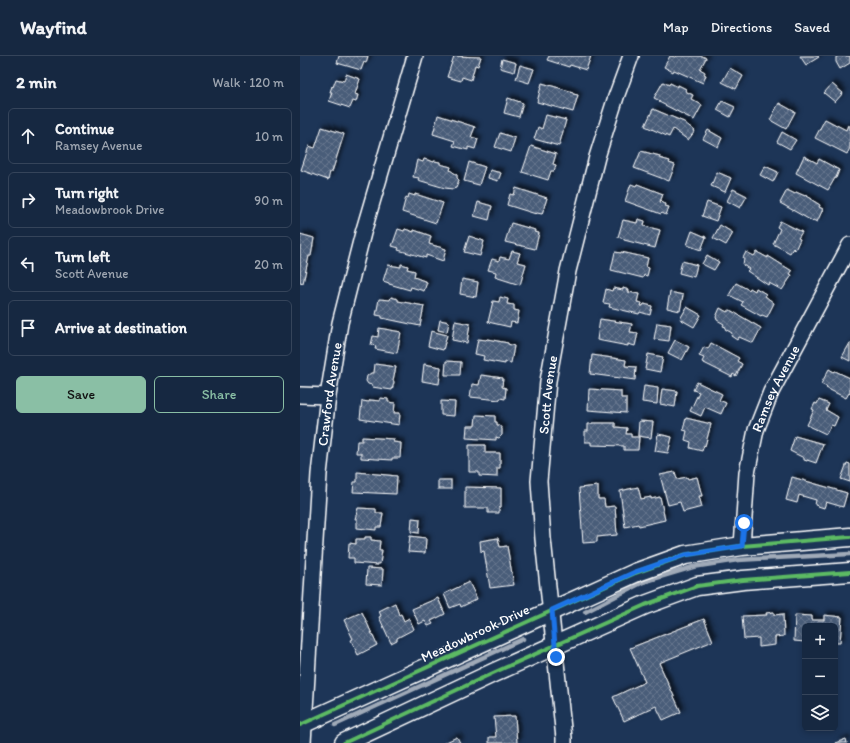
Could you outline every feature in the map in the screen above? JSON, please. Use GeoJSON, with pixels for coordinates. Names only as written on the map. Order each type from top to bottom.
{"type":"FeatureCollection","features":[{"type":"Feature","properties":{"kind":"street","name":"Crawford Avenue"},"geometry":{"type":"LineString","coordinates":[[303,743],[302,724],[319,474],[328,396],[340,323],[363,233],[415,56]]}},
{"type":"Feature","properties":{"kind":"street","name":"Scott Avenue"},"geometry":{"type":"LineString","coordinates":[[564,743],[556,646],[543,539],[539,481],[548,381],[568,271],[595,164],[616,97],[631,56]]}},
{"type":"Feature","properties":{"kind":"street","name":"Ramsey Avenue"},"geometry":{"type":"LineString","coordinates":[[742,546],[747,473],[756,430],[771,392],[850,245]]}},
{"type":"Feature","properties":{"kind":"street"},"geometry":{"type":"LineString","coordinates":[[300,395],[328,396]]}},
{"type":"Feature","properties":{"kind":"street","name":"Meadowbrook Drive"},"geometry":{"type":"LineString","coordinates":[[302,724],[635,572],[685,555],[742,546],[850,537]]}},
{"type":"Feature","properties":{"kind":"street"},"geometry":{"type":"LineString","coordinates":[[344,743],[493,673],[645,605],[697,586],[744,580],[850,572]]}},
{"type":"Feature","properties":{"kind":"building"},"geometry":{"type":"Polygon","coordinates":[[[339,56],[368,56],[366,63],[364,62],[361,70],[337,63],[339,56]]]}},
{"type":"Feature","properties":{"kind":"building"},"geometry":{"type":"Polygon","coordinates":[[[454,56],[481,57],[478,66],[475,65],[471,80],[462,77],[461,81],[447,77],[454,56]]]}},
{"type":"Feature","properties":{"kind":"building"},"geometry":{"type":"Polygon","coordinates":[[[549,56],[591,56],[586,70],[570,65],[569,67],[547,60],[549,56]]]}},
{"type":"Feature","properties":{"kind":"building"},"geometry":{"type":"Polygon","coordinates":[[[670,56],[702,56],[706,58],[700,69],[705,72],[704,74],[706,75],[703,83],[674,70],[673,72],[664,67],[670,56]]]}},
{"type":"Feature","properties":{"kind":"building"},"geometry":{"type":"Polygon","coordinates":[[[800,56],[818,56],[819,57],[806,65],[800,56]]]}},
{"type":"Feature","properties":{"kind":"building"},"geometry":{"type":"Polygon","coordinates":[[[850,56],[850,63],[840,69],[836,62],[836,57],[850,56]]]}},
{"type":"Feature","properties":{"kind":"building"},"geometry":{"type":"Polygon","coordinates":[[[502,59],[516,63],[514,72],[500,68],[502,59]]]}},
{"type":"Feature","properties":{"kind":"building"},"geometry":{"type":"Polygon","coordinates":[[[520,65],[534,69],[529,83],[516,79],[520,65]]]}},
{"type":"Feature","properties":{"kind":"building"},"geometry":{"type":"Polygon","coordinates":[[[730,68],[743,76],[736,89],[722,82],[730,68]]]}},
{"type":"Feature","properties":{"kind":"building"},"geometry":{"type":"Polygon","coordinates":[[[346,74],[360,79],[355,94],[358,95],[356,102],[353,101],[350,108],[329,101],[332,92],[330,92],[336,79],[344,81],[346,74]]]}},
{"type":"Feature","properties":{"kind":"building"},"geometry":{"type":"Polygon","coordinates":[[[663,82],[669,85],[670,83],[678,87],[678,85],[686,89],[685,91],[693,95],[691,99],[702,105],[694,120],[654,98],[663,82]]]}},
{"type":"Feature","properties":{"kind":"building"},"geometry":{"type":"Polygon","coordinates":[[[542,83],[573,92],[573,94],[578,95],[573,112],[537,102],[542,83]]]}},
{"type":"Feature","properties":{"kind":"building"},"geometry":{"type":"Polygon","coordinates":[[[832,84],[843,93],[835,102],[824,93],[832,84]]]}},
{"type":"Feature","properties":{"kind":"building"},"geometry":{"type":"Polygon","coordinates":[[[508,98],[523,103],[519,117],[504,113],[508,98]]]}},
{"type":"Feature","properties":{"kind":"building"},"geometry":{"type":"Polygon","coordinates":[[[722,101],[735,107],[730,117],[717,110],[722,101]]]}},
{"type":"Feature","properties":{"kind":"building"},"geometry":{"type":"Polygon","coordinates":[[[779,103],[795,112],[786,129],[770,120],[779,103]]]}},
{"type":"Feature","properties":{"kind":"building"},"geometry":{"type":"Polygon","coordinates":[[[653,109],[684,122],[695,131],[688,140],[673,129],[669,137],[645,126],[653,109]]]}},
{"type":"Feature","properties":{"kind":"building"},"geometry":{"type":"Polygon","coordinates":[[[438,115],[475,127],[471,137],[478,139],[475,149],[468,147],[468,150],[453,146],[455,141],[433,134],[438,115]]]}},
{"type":"Feature","properties":{"kind":"building"},"geometry":{"type":"Polygon","coordinates":[[[546,115],[566,120],[559,146],[534,139],[538,127],[542,129],[546,115]]]}},
{"type":"Feature","properties":{"kind":"building"},"geometry":{"type":"Polygon","coordinates":[[[825,119],[846,130],[848,125],[850,126],[850,148],[847,154],[815,138],[825,119]]]}},
{"type":"Feature","properties":{"kind":"building"},"geometry":{"type":"Polygon","coordinates":[[[322,127],[344,134],[328,180],[301,170],[309,146],[315,148],[322,127]]]}},
{"type":"Feature","properties":{"kind":"building"},"geometry":{"type":"Polygon","coordinates":[[[708,130],[722,138],[718,147],[703,139],[708,130]]]}},
{"type":"Feature","properties":{"kind":"building"},"geometry":{"type":"Polygon","coordinates":[[[782,132],[796,140],[790,149],[777,142],[782,132]]]}},
{"type":"Feature","properties":{"kind":"building"},"geometry":{"type":"Polygon","coordinates":[[[500,133],[515,138],[511,152],[495,147],[500,133]]]}},
{"type":"Feature","properties":{"kind":"building"},"geometry":{"type":"Polygon","coordinates":[[[531,146],[556,154],[553,164],[556,165],[554,171],[551,171],[548,180],[522,172],[531,146]]]}},
{"type":"Feature","properties":{"kind":"building"},"geometry":{"type":"Polygon","coordinates":[[[641,151],[660,156],[659,158],[670,161],[669,163],[675,165],[669,181],[634,168],[641,151]]]}},
{"type":"Feature","properties":{"kind":"building"},"geometry":{"type":"Polygon","coordinates":[[[804,156],[817,163],[819,159],[839,170],[836,178],[828,190],[796,173],[804,156]]]}},
{"type":"Feature","properties":{"kind":"building"},"geometry":{"type":"Polygon","coordinates":[[[424,159],[440,162],[440,164],[451,167],[450,170],[457,175],[459,180],[456,188],[445,188],[418,180],[419,178],[413,177],[417,160],[423,162],[424,159]]]}},
{"type":"Feature","properties":{"kind":"building"},"geometry":{"type":"Polygon","coordinates":[[[469,162],[485,167],[479,185],[464,181],[469,162]]]}},
{"type":"Feature","properties":{"kind":"building"},"geometry":{"type":"Polygon","coordinates":[[[765,166],[778,172],[773,182],[760,175],[765,166]]]}},
{"type":"Feature","properties":{"kind":"building"},"geometry":{"type":"Polygon","coordinates":[[[490,170],[501,173],[498,181],[488,178],[490,170]]]}},
{"type":"Feature","properties":{"kind":"building"},"geometry":{"type":"Polygon","coordinates":[[[717,172],[731,178],[725,192],[711,186],[717,172]]]}},
{"type":"Feature","properties":{"kind":"building"},"geometry":{"type":"Polygon","coordinates":[[[631,184],[636,186],[637,184],[663,194],[660,202],[669,207],[666,215],[625,201],[631,184]]]}},
{"type":"Feature","properties":{"kind":"building"},"geometry":{"type":"Polygon","coordinates":[[[516,188],[547,198],[542,214],[536,214],[507,205],[510,194],[514,195],[516,188]]]}},
{"type":"Feature","properties":{"kind":"building"},"geometry":{"type":"Polygon","coordinates":[[[733,189],[747,196],[740,208],[727,201],[733,189]]]}},
{"type":"Feature","properties":{"kind":"building"},"geometry":{"type":"Polygon","coordinates":[[[787,190],[795,194],[796,192],[805,195],[820,205],[819,207],[823,209],[817,222],[812,221],[780,203],[787,190]]]}},
{"type":"Feature","properties":{"kind":"building"},"geometry":{"type":"Polygon","coordinates":[[[409,194],[415,196],[415,194],[443,203],[436,223],[402,212],[406,197],[408,198],[409,194]]]}},
{"type":"Feature","properties":{"kind":"building"},"geometry":{"type":"Polygon","coordinates":[[[478,202],[492,206],[489,220],[474,216],[478,202]]]}},
{"type":"Feature","properties":{"kind":"building"},"geometry":{"type":"Polygon","coordinates":[[[707,202],[721,207],[716,221],[702,216],[707,202]]]}},
{"type":"Feature","properties":{"kind":"building"},"geometry":{"type":"Polygon","coordinates":[[[638,219],[645,221],[644,226],[660,230],[655,248],[618,237],[623,220],[637,223],[638,219]]]}},
{"type":"Feature","properties":{"kind":"building"},"geometry":{"type":"Polygon","coordinates":[[[780,221],[802,232],[798,238],[800,239],[795,250],[793,248],[790,253],[773,244],[780,229],[777,227],[780,221]]]}},
{"type":"Feature","properties":{"kind":"building"},"geometry":{"type":"Polygon","coordinates":[[[511,223],[535,230],[534,232],[539,233],[535,249],[505,242],[511,223]]]}},
{"type":"Feature","properties":{"kind":"building"},"geometry":{"type":"Polygon","coordinates":[[[720,225],[733,233],[726,245],[713,238],[720,225]]]}},
{"type":"Feature","properties":{"kind":"building"},"geometry":{"type":"Polygon","coordinates":[[[398,229],[404,231],[405,229],[414,232],[414,230],[431,236],[429,244],[446,249],[443,261],[426,255],[426,258],[398,250],[399,248],[392,246],[398,229]]]}},
{"type":"Feature","properties":{"kind":"building"},"geometry":{"type":"Polygon","coordinates":[[[692,231],[706,237],[701,250],[687,245],[692,231]]]}},
{"type":"Feature","properties":{"kind":"building"},"geometry":{"type":"Polygon","coordinates":[[[300,234],[314,238],[311,256],[309,256],[303,283],[300,282],[300,234]]]}},
{"type":"Feature","properties":{"kind":"building"},"geometry":{"type":"Polygon","coordinates":[[[469,236],[484,241],[480,256],[464,252],[469,236]]]}},
{"type":"Feature","properties":{"kind":"building"},"geometry":{"type":"Polygon","coordinates":[[[512,251],[520,253],[517,262],[526,264],[520,285],[495,277],[496,272],[488,270],[492,259],[499,261],[500,257],[509,259],[512,251]]]}},
{"type":"Feature","properties":{"kind":"building"},"geometry":{"type":"Polygon","coordinates":[[[615,252],[648,258],[646,267],[649,268],[647,276],[644,275],[643,278],[611,270],[615,252]]]}},
{"type":"Feature","properties":{"kind":"building"},"geometry":{"type":"Polygon","coordinates":[[[746,252],[754,256],[757,252],[768,258],[768,256],[792,271],[790,274],[792,275],[782,290],[769,283],[768,285],[747,271],[749,269],[743,265],[743,258],[746,252]]]}},
{"type":"Feature","properties":{"kind":"building"},"geometry":{"type":"Polygon","coordinates":[[[707,255],[719,262],[714,270],[702,264],[707,255]]]}},
{"type":"Feature","properties":{"kind":"building"},"geometry":{"type":"Polygon","coordinates":[[[682,261],[697,265],[694,277],[679,273],[682,261]]]}},
{"type":"Feature","properties":{"kind":"building"},"geometry":{"type":"Polygon","coordinates":[[[401,264],[408,266],[407,269],[415,271],[414,277],[427,282],[424,291],[411,287],[410,290],[383,281],[388,265],[401,267],[401,264]]]}},
{"type":"Feature","properties":{"kind":"building"},"geometry":{"type":"Polygon","coordinates":[[[462,279],[478,282],[476,297],[460,294],[462,279]]]}},
{"type":"Feature","properties":{"kind":"building"},"geometry":{"type":"Polygon","coordinates":[[[736,283],[749,290],[750,288],[755,291],[756,288],[766,294],[765,296],[774,303],[767,317],[761,316],[741,305],[743,302],[729,295],[736,283]]]}},
{"type":"Feature","properties":{"kind":"building"},"geometry":{"type":"Polygon","coordinates":[[[613,288],[623,290],[623,288],[629,290],[628,292],[639,294],[637,302],[642,303],[641,306],[644,304],[652,306],[650,315],[609,307],[610,304],[603,303],[606,289],[612,291],[613,288]]]}},
{"type":"Feature","properties":{"kind":"building"},"geometry":{"type":"Polygon","coordinates":[[[670,292],[683,295],[680,311],[667,308],[670,292]]]}},
{"type":"Feature","properties":{"kind":"building"},"geometry":{"type":"Polygon","coordinates":[[[391,297],[398,299],[398,301],[424,306],[420,326],[382,318],[382,316],[376,315],[379,299],[390,300],[391,297]]]}},
{"type":"Feature","properties":{"kind":"building"},"geometry":{"type":"Polygon","coordinates":[[[500,297],[508,299],[507,304],[514,305],[514,310],[519,311],[517,323],[511,322],[510,327],[488,322],[493,301],[499,302],[500,297]]]}},
{"type":"Feature","properties":{"kind":"building"},"geometry":{"type":"Polygon","coordinates":[[[687,307],[701,315],[694,327],[680,319],[687,307]]]}},
{"type":"Feature","properties":{"kind":"building"},"geometry":{"type":"Polygon","coordinates":[[[720,308],[727,312],[730,310],[761,328],[753,343],[739,337],[737,340],[731,336],[732,333],[725,329],[726,327],[723,326],[724,324],[717,320],[716,317],[720,308]]]}},
{"type":"Feature","properties":{"kind":"building"},"geometry":{"type":"Polygon","coordinates":[[[600,319],[632,324],[630,332],[638,333],[635,346],[597,340],[600,319]]]}},
{"type":"Feature","properties":{"kind":"building"},"geometry":{"type":"Polygon","coordinates":[[[440,320],[449,322],[447,332],[438,330],[440,320]]]}},
{"type":"Feature","properties":{"kind":"building"},"geometry":{"type":"Polygon","coordinates":[[[455,321],[470,324],[467,343],[452,340],[455,321]]]}},
{"type":"Feature","properties":{"kind":"building"},"geometry":{"type":"Polygon","coordinates":[[[657,323],[671,325],[669,341],[654,339],[657,323]]]}},
{"type":"Feature","properties":{"kind":"building"},"geometry":{"type":"Polygon","coordinates":[[[379,328],[401,332],[397,353],[375,349],[376,346],[371,345],[373,336],[378,337],[379,328]]]}},
{"type":"Feature","properties":{"kind":"building"},"geometry":{"type":"Polygon","coordinates":[[[431,331],[447,335],[443,350],[428,346],[431,331]]]}},
{"type":"Feature","properties":{"kind":"building"},"geometry":{"type":"Polygon","coordinates":[[[478,339],[508,343],[514,346],[511,363],[505,362],[505,364],[483,360],[484,356],[475,354],[478,339]]]}},
{"type":"Feature","properties":{"kind":"building"},"geometry":{"type":"Polygon","coordinates":[[[675,340],[689,347],[682,360],[668,353],[675,340]]]}},
{"type":"Feature","properties":{"kind":"building"},"geometry":{"type":"Polygon","coordinates":[[[711,343],[739,358],[737,361],[742,364],[736,376],[733,374],[732,377],[702,362],[704,358],[699,356],[704,347],[708,349],[711,343]]]}},
{"type":"Feature","properties":{"kind":"building"},"geometry":{"type":"Polygon","coordinates":[[[850,343],[850,361],[842,357],[850,343]]]}},
{"type":"Feature","properties":{"kind":"building"},"geometry":{"type":"Polygon","coordinates":[[[648,354],[663,357],[660,372],[645,369],[648,354]]]}},
{"type":"Feature","properties":{"kind":"building"},"geometry":{"type":"Polygon","coordinates":[[[592,355],[626,360],[625,366],[636,367],[635,380],[590,374],[592,355]]]}},
{"type":"Feature","properties":{"kind":"building"},"geometry":{"type":"Polygon","coordinates":[[[446,361],[461,362],[460,375],[445,375],[446,361]]]}},
{"type":"Feature","properties":{"kind":"building"},"geometry":{"type":"Polygon","coordinates":[[[375,364],[396,367],[392,390],[372,387],[372,385],[368,384],[366,381],[367,376],[374,373],[375,364]]]}},
{"type":"Feature","properties":{"kind":"building"},"geometry":{"type":"Polygon","coordinates":[[[424,364],[441,367],[439,384],[422,381],[424,364]]]}},
{"type":"Feature","properties":{"kind":"building"},"geometry":{"type":"Polygon","coordinates":[[[829,369],[850,378],[850,394],[849,393],[846,398],[821,384],[829,369]]]}},
{"type":"Feature","properties":{"kind":"building"},"geometry":{"type":"Polygon","coordinates":[[[481,375],[503,378],[502,387],[506,388],[505,399],[500,398],[500,400],[470,397],[472,384],[479,385],[481,375]]]}},
{"type":"Feature","properties":{"kind":"building"},"geometry":{"type":"Polygon","coordinates":[[[697,382],[722,394],[719,400],[726,403],[721,414],[705,407],[701,416],[690,411],[699,392],[693,390],[697,382]]]}},
{"type":"Feature","properties":{"kind":"building"},"geometry":{"type":"Polygon","coordinates":[[[644,386],[658,388],[657,404],[642,402],[644,386]]]}},
{"type":"Feature","properties":{"kind":"building"},"geometry":{"type":"Polygon","coordinates":[[[589,389],[621,391],[621,398],[626,398],[626,413],[588,410],[589,389]]]}},
{"type":"Feature","properties":{"kind":"building"},"geometry":{"type":"Polygon","coordinates":[[[662,389],[677,391],[675,407],[660,404],[662,389]]]}},
{"type":"Feature","properties":{"kind":"building"},"geometry":{"type":"Polygon","coordinates":[[[380,398],[388,399],[388,402],[395,403],[394,413],[400,413],[399,425],[360,419],[362,401],[380,401],[380,398]]]}},
{"type":"Feature","properties":{"kind":"building"},"geometry":{"type":"Polygon","coordinates":[[[819,400],[829,404],[826,410],[838,417],[834,426],[831,425],[826,434],[807,425],[814,410],[812,409],[815,403],[817,404],[819,400]]]}},
{"type":"Feature","properties":{"kind":"building"},"geometry":{"type":"Polygon","coordinates":[[[441,401],[455,402],[454,416],[441,415],[441,401]]]}},
{"type":"Feature","properties":{"kind":"building"},"geometry":{"type":"Polygon","coordinates":[[[476,415],[495,416],[495,422],[497,422],[497,425],[499,425],[502,429],[502,435],[499,438],[496,437],[496,440],[466,438],[467,426],[475,426],[476,415]]]}},
{"type":"Feature","properties":{"kind":"building"},"geometry":{"type":"Polygon","coordinates":[[[686,418],[711,424],[705,446],[704,445],[702,451],[690,448],[691,442],[685,440],[687,431],[683,430],[686,418]]]}},
{"type":"Feature","properties":{"kind":"building"},"geometry":{"type":"Polygon","coordinates":[[[639,421],[653,422],[651,438],[638,436],[639,421]]]}},
{"type":"Feature","properties":{"kind":"building"},"geometry":{"type":"Polygon","coordinates":[[[615,423],[615,427],[627,428],[626,434],[631,434],[631,437],[639,437],[638,450],[624,450],[624,446],[591,445],[591,442],[585,442],[585,431],[588,431],[588,424],[615,423]]]}},
{"type":"Feature","properties":{"kind":"building"},"geometry":{"type":"Polygon","coordinates":[[[658,434],[672,437],[668,453],[655,451],[658,434]]]}},
{"type":"Feature","properties":{"kind":"building"},"geometry":{"type":"Polygon","coordinates":[[[795,436],[823,444],[816,463],[804,460],[804,458],[790,451],[795,436]]]}},
{"type":"Feature","properties":{"kind":"building"},"geometry":{"type":"Polygon","coordinates":[[[362,437],[394,439],[393,442],[401,443],[400,458],[392,458],[392,460],[361,458],[361,453],[356,453],[357,441],[362,441],[362,437]]]}},
{"type":"Feature","properties":{"kind":"building"},"geometry":{"type":"Polygon","coordinates":[[[469,445],[485,445],[485,453],[500,453],[500,468],[497,468],[497,477],[479,476],[479,472],[469,472],[469,445]]]}},
{"type":"Feature","properties":{"kind":"building"},"geometry":{"type":"Polygon","coordinates":[[[847,463],[850,464],[850,482],[841,479],[847,463]]]}},
{"type":"Feature","properties":{"kind":"building"},"geometry":{"type":"Polygon","coordinates":[[[357,472],[397,476],[396,494],[353,492],[354,482],[357,482],[357,472]]]}},
{"type":"Feature","properties":{"kind":"building"},"geometry":{"type":"Polygon","coordinates":[[[675,472],[677,479],[697,477],[702,496],[699,496],[702,507],[683,512],[680,502],[668,505],[660,475],[675,472]]]}},
{"type":"Feature","properties":{"kind":"building"},"geometry":{"type":"Polygon","coordinates":[[[792,477],[847,493],[843,507],[826,502],[824,508],[815,505],[816,500],[799,495],[797,503],[786,500],[792,477]]]}},
{"type":"Feature","properties":{"kind":"building"},"geometry":{"type":"Polygon","coordinates":[[[438,480],[451,480],[451,489],[438,489],[438,480]]]}},
{"type":"Feature","properties":{"kind":"building"},"geometry":{"type":"Polygon","coordinates":[[[598,486],[598,499],[604,499],[605,507],[615,506],[617,535],[597,537],[597,542],[583,543],[579,488],[598,486]]]}},
{"type":"Feature","properties":{"kind":"building"},"geometry":{"type":"Polygon","coordinates":[[[465,487],[501,488],[501,507],[499,508],[499,513],[488,513],[488,508],[465,508],[465,487]]]}},
{"type":"Feature","properties":{"kind":"building"},"geometry":{"type":"Polygon","coordinates":[[[638,487],[641,499],[660,497],[665,520],[639,526],[638,524],[625,527],[620,491],[638,487]]]}},
{"type":"Feature","properties":{"kind":"building"},"geometry":{"type":"Polygon","coordinates":[[[358,508],[376,509],[376,513],[383,513],[381,527],[376,527],[376,530],[357,528],[357,519],[355,519],[358,508]]]}},
{"type":"Feature","properties":{"kind":"building"},"geometry":{"type":"Polygon","coordinates":[[[412,518],[420,519],[419,533],[411,532],[412,518]]]}},
{"type":"Feature","properties":{"kind":"building"},"geometry":{"type":"Polygon","coordinates":[[[410,536],[426,538],[425,553],[408,552],[410,536]]]}},
{"type":"Feature","properties":{"kind":"building"},"geometry":{"type":"Polygon","coordinates":[[[365,537],[371,537],[371,540],[380,541],[379,550],[382,550],[380,564],[354,563],[354,558],[348,558],[349,543],[356,544],[356,539],[365,539],[365,537]]]}},
{"type":"Feature","properties":{"kind":"building"},"geometry":{"type":"Polygon","coordinates":[[[498,538],[500,547],[507,546],[514,585],[490,588],[484,551],[481,552],[480,541],[498,538]]]}},
{"type":"Feature","properties":{"kind":"building"},"geometry":{"type":"Polygon","coordinates":[[[367,568],[383,569],[382,585],[366,584],[367,568]]]}},
{"type":"Feature","properties":{"kind":"building"},"geometry":{"type":"Polygon","coordinates":[[[469,582],[477,599],[461,607],[460,604],[450,608],[444,594],[469,582]]]}},
{"type":"Feature","properties":{"kind":"building"},"geometry":{"type":"Polygon","coordinates":[[[438,598],[445,614],[431,621],[433,624],[428,626],[425,621],[419,624],[412,609],[438,598]]]}},
{"type":"Feature","properties":{"kind":"building"},"geometry":{"type":"Polygon","coordinates":[[[395,603],[399,615],[401,614],[404,621],[409,618],[414,629],[391,643],[379,617],[381,616],[379,611],[395,603]]]}},
{"type":"Feature","properties":{"kind":"building"},"geometry":{"type":"Polygon","coordinates":[[[362,612],[377,645],[358,655],[351,640],[353,639],[344,620],[362,612]]]}},
{"type":"Feature","properties":{"kind":"building"},"geometry":{"type":"Polygon","coordinates":[[[774,612],[774,615],[783,614],[784,636],[775,637],[775,645],[759,647],[759,638],[744,639],[742,616],[767,615],[766,613],[774,612]]]}},
{"type":"Feature","properties":{"kind":"building"},"geometry":{"type":"Polygon","coordinates":[[[795,615],[812,616],[812,620],[824,620],[824,615],[842,617],[840,643],[838,643],[838,623],[802,623],[802,642],[794,641],[795,615]]]}},
{"type":"Feature","properties":{"kind":"building"},"geometry":{"type":"Polygon","coordinates":[[[704,619],[713,641],[659,663],[681,712],[663,720],[656,706],[624,721],[613,697],[645,682],[630,648],[704,619]]]}},
{"type":"Feature","properties":{"kind":"building"},"geometry":{"type":"Polygon","coordinates":[[[515,716],[517,743],[489,743],[489,737],[496,737],[494,717],[515,716]]]}},
{"type":"Feature","properties":{"kind":"building"},"geometry":{"type":"Polygon","coordinates":[[[457,737],[460,743],[444,743],[457,737]]]}},
{"type":"Feature","properties":{"kind":"building"},"geometry":{"type":"Polygon","coordinates":[[[846,739],[847,743],[835,743],[846,739]]]}},
{"type":"Feature","properties":{"kind":"waterway"},"geometry":{"type":"LineString","coordinates":[[585,612],[643,582],[693,567],[738,560],[850,554]]}},
{"type":"Feature","properties":{"kind":"waterway"},"geometry":{"type":"LineString","coordinates":[[335,725],[523,639]]}},
{"type":"Feature","properties":{"kind":"cycle path"},"geometry":{"type":"LineString","coordinates":[[300,725],[635,573],[685,555],[742,546],[850,537]]}},
{"type":"Feature","properties":{"kind":"cycle path"},"geometry":{"type":"LineString","coordinates":[[344,743],[493,673],[645,605],[697,586],[743,580],[850,572]]}},
{"type":"Feature","properties":{"kind":"route"},"geometry":{"type":"LineString","coordinates":[[556,657],[552,610],[635,572],[685,555],[742,546],[744,523]]}}]}
